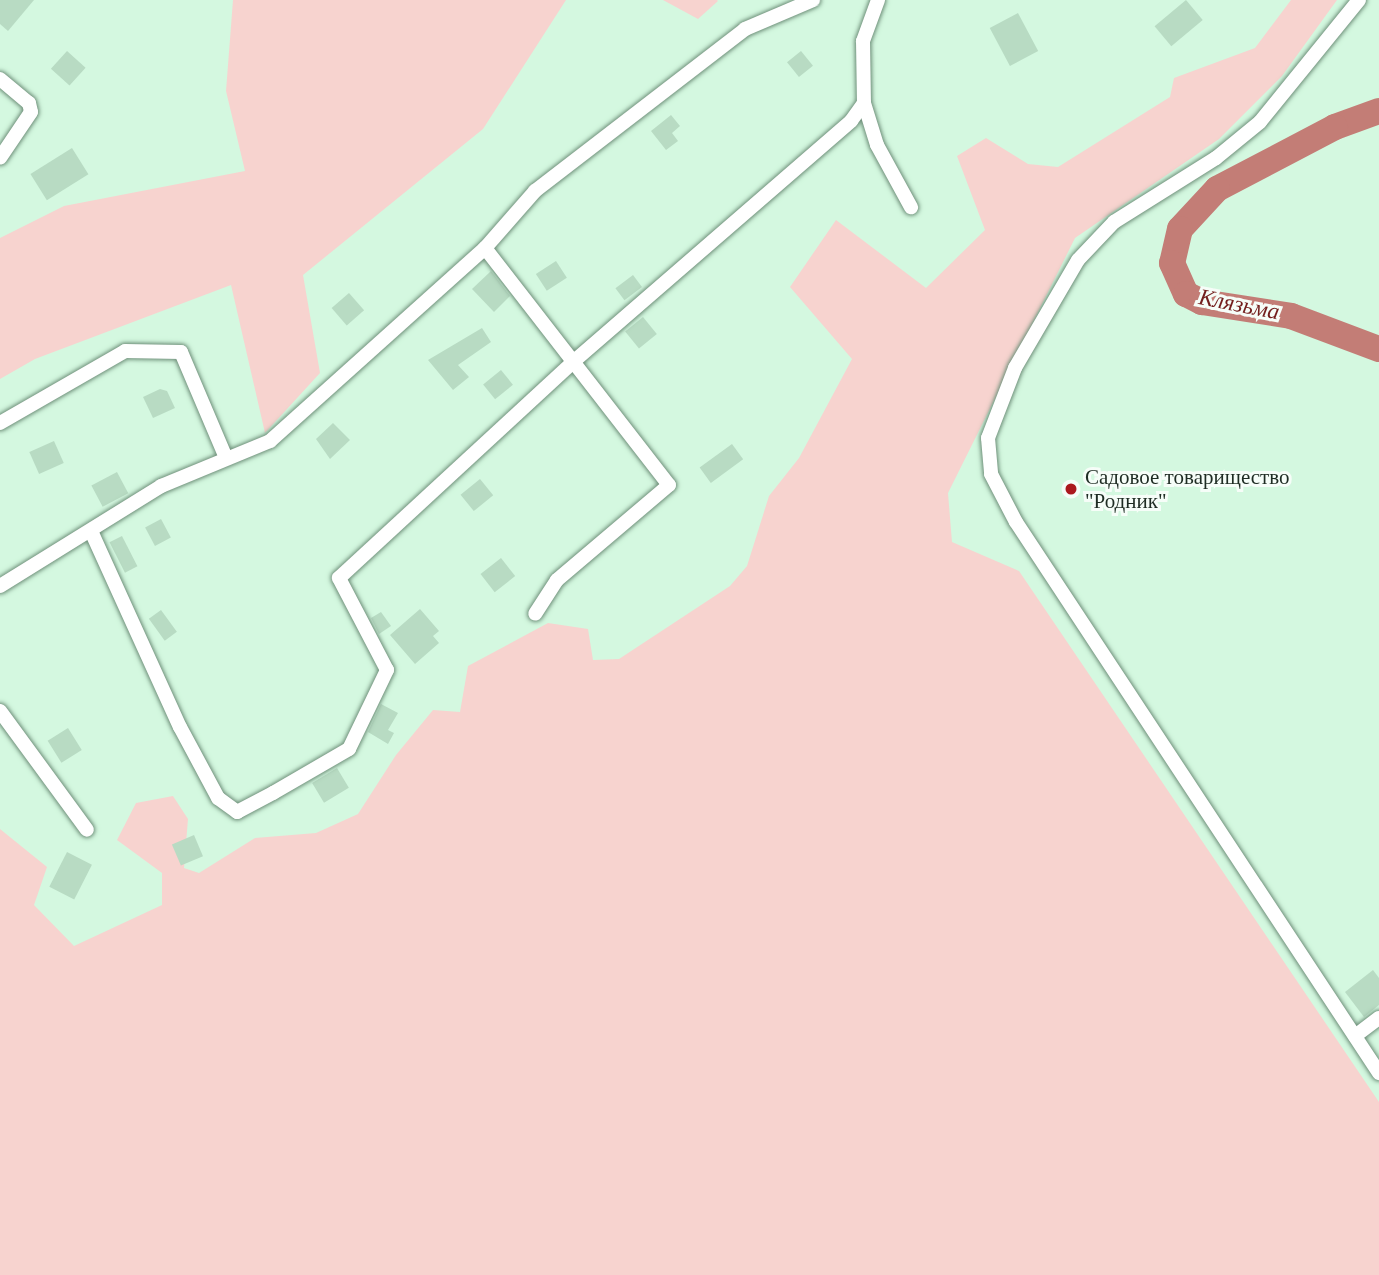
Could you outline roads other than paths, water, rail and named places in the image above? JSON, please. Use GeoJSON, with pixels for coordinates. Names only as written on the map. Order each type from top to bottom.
{"type":"FeatureCollection","features":[{"type":"Feature","properties":{"kind":"street"},"geometry":{"type":"LineString","coordinates":[[0,586],[161,486],[270,441],[485,248],[535,191],[745,29],[813,0]]}},
{"type":"Feature","properties":{"kind":"street"},"geometry":{"type":"LineString","coordinates":[[878,0],[863,41],[864,103],[877,145],[911,207]]}},
{"type":"Feature","properties":{"kind":"street"},"geometry":{"type":"LineString","coordinates":[[1359,0],[1260,122],[1216,158],[1114,222],[1078,260],[1015,368],[988,438],[991,474],[1030,546],[1379,1073]]}},
{"type":"Feature","properties":{"kind":"street"},"geometry":{"type":"LineString","coordinates":[[0,79],[29,103],[31,112],[0,158]]}},
{"type":"Feature","properties":{"kind":"street"},"geometry":{"type":"LineString","coordinates":[[91,531],[180,727],[218,798],[237,811],[349,749],[387,670],[339,578],[573,362],[852,121],[864,103]]}},
{"type":"Feature","properties":{"kind":"street"},"geometry":{"type":"LineString","coordinates":[[485,248],[668,485],[557,580],[535,614]]}},
{"type":"Feature","properties":{"kind":"street"},"geometry":{"type":"LineString","coordinates":[[0,424],[125,351],[181,352],[226,458]]}},
{"type":"Feature","properties":{"kind":"street"},"geometry":{"type":"LineString","coordinates":[[0,712],[87,830]]}},
{"type":"Feature","properties":{"kind":"street"},"geometry":{"type":"LineString","coordinates":[[1354,1036],[1379,1018]]}},
{"type":"Feature","properties":{"kind":"waterway","name":"Клязьма"},"geometry":{"type":"LineString","coordinates":[[1379,111],[1335,127],[1217,189],[1180,229],[1172,263],[1186,294],[1202,302],[1291,316],[1379,349]]}},
{"type":"Feature","properties":{"kind":"place","name":"Садовое товарищество \"Родник\""},"geometry":{"type":"Point","coordinates":[1071,489]}}]}
